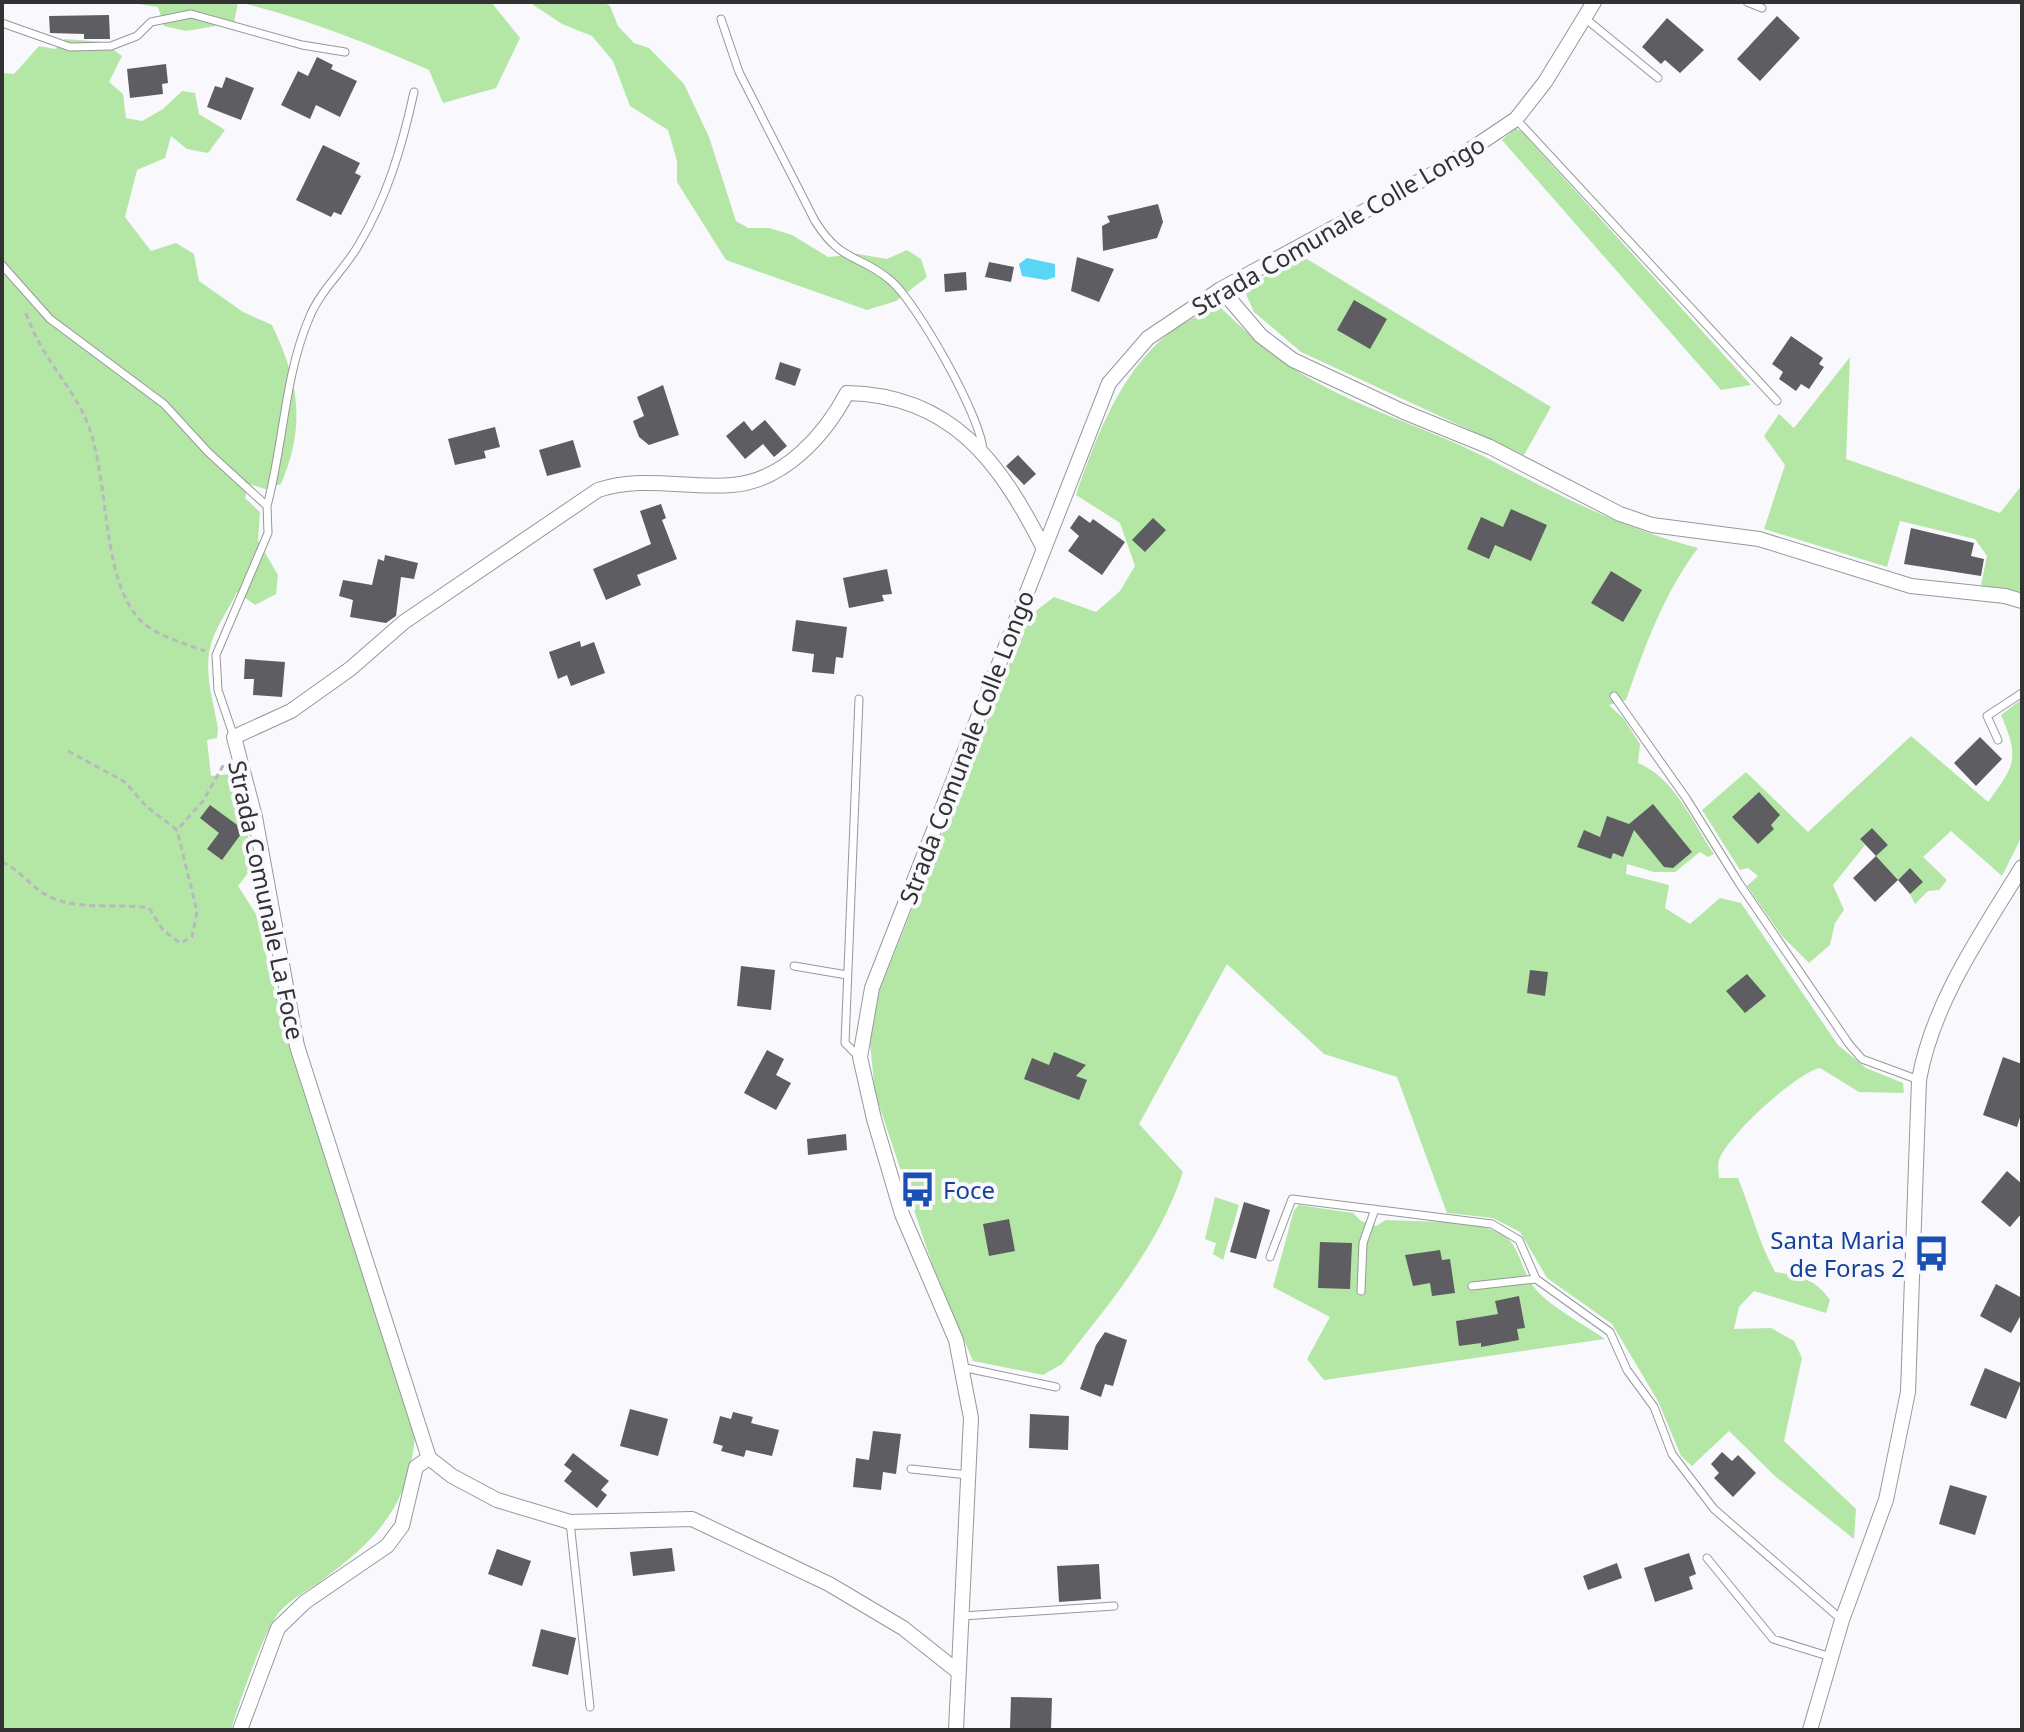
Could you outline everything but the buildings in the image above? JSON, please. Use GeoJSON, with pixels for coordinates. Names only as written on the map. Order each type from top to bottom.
{"type":"FeatureCollection","features":[{"type":"Feature","properties":{"kind":"street","name":"Strada Comunale Colle Longo"},"geometry":{"type":"LineString","coordinates":[[956,1730],[956,1670],[971,1418],[956,1340],[902,1214],[860,1057],[872,988],[1109,383],[1148,338],[1221,289],[1440,170],[1516,119],[1586,19],[1594,2]]}},
{"type":"Feature","properties":{"kind":"street"},"geometry":{"type":"LineString","coordinates":[[1221,289],[1261,336],[1293,360],[1404,412],[1490,447],[1620,514],[1652,525],[1759,539],[1911,586],[2005,596],[2022,601]]}},
{"type":"Feature","properties":{"kind":"street","name":"Strada Comunale La Foce"},"geometry":{"type":"LineString","coordinates":[[429,1458],[297,1046],[255,817],[234,737],[291,711],[350,669],[404,622],[598,490],[623,482],[731,485],[754,481],[806,448],[833,420],[847,393],[875,393],[919,405],[952,423],[998,470],[1044,549]]}},
{"type":"Feature","properties":{"kind":"street"},"geometry":{"type":"LineString","coordinates":[[1810,1730],[1842,1620],[1886,1500],[1908,1392],[1919,1080],[1925,1044],[1966,958],[2022,867]]}},
{"type":"Feature","properties":{"kind":"street"},"geometry":{"type":"LineString","coordinates":[[240,1730],[278,1628],[305,1602],[387,1546],[402,1526],[416,1467],[429,1458],[452,1476],[497,1500],[570,1522],[692,1519],[829,1584],[903,1628],[956,1670]]}},
{"type":"Feature","properties":{"kind":"lane"},"geometry":{"type":"LineString","coordinates":[[1747,2],[1762,8]]}},
{"type":"Feature","properties":{"kind":"lane"},"geometry":{"type":"LineString","coordinates":[[2,23],[70,47],[111,46],[137,36],[151,22],[191,14],[302,45],[345,52]]}},
{"type":"Feature","properties":{"kind":"lane"},"geometry":{"type":"LineString","coordinates":[[721,19],[739,72],[815,221],[829,243],[847,257],[888,278],[916,311],[963,399],[983,444],[983,453]]}},
{"type":"Feature","properties":{"kind":"lane"},"geometry":{"type":"LineString","coordinates":[[1586,19],[1658,78]]}},
{"type":"Feature","properties":{"kind":"lane"},"geometry":{"type":"LineString","coordinates":[[234,737],[218,690],[216,655],[268,533],[267,506],[283,436],[290,376],[311,312],[358,247],[390,183],[414,92]]}},
{"type":"Feature","properties":{"kind":"lane"},"geometry":{"type":"LineString","coordinates":[[1516,119],[1777,401]]}},
{"type":"Feature","properties":{"kind":"lane"},"geometry":{"type":"LineString","coordinates":[[2,265],[50,319],[164,404],[208,452],[267,506]]}},
{"type":"Feature","properties":{"kind":"lane"},"geometry":{"type":"LineString","coordinates":[[1998,740],[1987,716],[2022,693]]}},
{"type":"Feature","properties":{"kind":"lane"},"geometry":{"type":"LineString","coordinates":[[1614,696],[1686,798],[1739,883],[1849,1044],[1862,1059],[1919,1080]]}},
{"type":"Feature","properties":{"kind":"lane"},"geometry":{"type":"LineString","coordinates":[[859,699],[845,1043],[860,1057]]}},
{"type":"Feature","properties":{"kind":"lane"},"geometry":{"type":"LineString","coordinates":[[794,966],[847,975]]}},
{"type":"Feature","properties":{"kind":"lane"},"geometry":{"type":"LineString","coordinates":[[1270,1257],[1292,1199],[1492,1224],[1519,1240],[1536,1279],[1610,1332],[1627,1370],[1654,1407],[1672,1454],[1714,1509],[1842,1620]]}},
{"type":"Feature","properties":{"kind":"lane"},"geometry":{"type":"LineString","coordinates":[[1361,1291],[1363,1243],[1375,1209]]}},
{"type":"Feature","properties":{"kind":"lane"},"geometry":{"type":"LineString","coordinates":[[1472,1286],[1536,1279]]}},
{"type":"Feature","properties":{"kind":"lane"},"geometry":{"type":"LineString","coordinates":[[961,1367],[1056,1387]]}},
{"type":"Feature","properties":{"kind":"lane"},"geometry":{"type":"LineString","coordinates":[[911,1469],[968,1475]]}},
{"type":"Feature","properties":{"kind":"lane"},"geometry":{"type":"LineString","coordinates":[[570,1522],[590,1707]]}},
{"type":"Feature","properties":{"kind":"lane"},"geometry":{"type":"LineString","coordinates":[[1707,1558],[1773,1639],[1831,1657]]}},
{"type":"Feature","properties":{"kind":"lane"},"geometry":{"type":"LineString","coordinates":[[960,1616],[1114,1606]]}},
{"type":"Feature","properties":{"kind":"path"},"geometry":{"type":"LineString","coordinates":[[16,284],[37,345],[84,414],[99,471],[120,582],[135,615],[161,633],[216,655]]}},
{"type":"Feature","properties":{"kind":"path"},"geometry":{"type":"LineString","coordinates":[[2,862],[16,868],[47,896],[75,903],[149,908],[163,930],[180,943],[192,937],[197,911],[177,830],[146,806],[125,782],[68,751]]}},
{"type":"Feature","properties":{"kind":"path"},"geometry":{"type":"LineString","coordinates":[[177,830],[214,783]]}},
{"type":"Feature","properties":{"kind":"green space"},"geometry":{"type":"Polygon","coordinates":[[[125,2],[238,2],[234,23],[186,31],[164,26],[158,7],[125,2]]]}},
{"type":"Feature","properties":{"kind":"green space"},"geometry":{"type":"Polygon","coordinates":[[[238,2],[491,2],[520,38],[496,88],[443,103],[429,70],[335,32],[238,2]]]}},
{"type":"Feature","properties":{"kind":"green space"},"geometry":{"type":"Polygon","coordinates":[[[529,2],[603,2],[610,6],[618,26],[634,43],[649,48],[684,84],[709,137],[736,221],[748,228],[769,228],[792,235],[828,257],[858,254],[887,259],[907,250],[921,259],[927,277],[896,301],[867,310],[726,260],[677,182],[677,161],[668,130],[630,106],[613,61],[592,36],[562,24],[529,2]]]}},
{"type":"Feature","properties":{"kind":"green space"},"geometry":{"type":"Polygon","coordinates":[[[65,39],[103,42],[122,56],[109,82],[123,94],[126,118],[142,121],[163,109],[182,91],[195,93],[199,114],[225,130],[208,153],[187,149],[171,136],[165,158],[137,170],[125,217],[151,251],[176,243],[194,254],[199,281],[243,312],[272,325],[288,365],[296,404],[294,443],[289,463],[281,484],[265,489],[249,484],[245,498],[260,512],[258,541],[278,575],[276,594],[255,605],[237,592],[212,641],[208,658],[209,679],[218,729],[217,738],[207,740],[211,776],[230,774],[256,863],[238,886],[256,914],[289,1046],[415,1437],[405,1484],[386,1520],[358,1551],[290,1602],[275,1619],[253,1667],[231,1730],[2,1730],[2,73],[14,74],[39,46],[55,49],[65,39]]]}},
{"type":"Feature","properties":{"kind":"green space"},"geometry":{"type":"Polygon","coordinates":[[[1516,128],[1751,385],[1721,390],[1502,140],[1516,128]]]}},
{"type":"Feature","properties":{"kind":"green space"},"geometry":{"type":"Polygon","coordinates":[[[1302,256],[1551,407],[1524,455],[1301,352],[1254,312],[1246,294],[1251,285],[1302,256]]]}},
{"type":"Feature","properties":{"kind":"green space"},"geometry":{"type":"Polygon","coordinates":[[[1221,308],[1281,360],[1337,393],[1461,446],[1615,520],[1698,548],[1665,603],[1626,700],[1609,705],[1624,719],[1640,744],[1638,763],[1651,770],[1672,790],[1714,854],[1708,857],[1700,852],[1675,872],[1654,872],[1627,864],[1626,874],[1669,885],[1665,908],[1690,924],[1720,898],[1741,903],[1838,1045],[1866,1068],[1903,1083],[1904,1093],[1859,1092],[1820,1068],[1809,1072],[1748,1122],[1725,1149],[1718,1164],[1719,1178],[1738,1178],[1775,1272],[1806,1279],[1819,1287],[1830,1300],[1826,1313],[1754,1291],[1739,1307],[1734,1329],[1771,1328],[1794,1341],[1802,1358],[1784,1441],[1856,1509],[1854,1539],[1776,1477],[1729,1431],[1692,1466],[1681,1456],[1658,1401],[1612,1324],[1547,1278],[1520,1232],[1493,1218],[1447,1213],[1397,1077],[1324,1054],[1227,964],[1139,1124],[1183,1172],[1146,1250],[1062,1364],[1043,1375],[973,1361],[932,1264],[875,1093],[870,1043],[879,992],[1028,617],[1054,597],[1096,612],[1120,591],[1135,566],[1120,523],[1076,495],[1111,409],[1126,382],[1166,336],[1191,319],[1221,308]]]}},
{"type":"Feature","properties":{"kind":"green space"},"geometry":{"type":"Polygon","coordinates":[[[1850,357],[1846,459],[2000,513],[2022,485],[2022,593],[1981,585],[1987,556],[1975,539],[1900,521],[1887,567],[1764,529],[1785,465],[1764,436],[1779,414],[1794,428],[1850,357]]]}},
{"type":"Feature","properties":{"kind":"green space"},"geometry":{"type":"Polygon","coordinates":[[[2022,699],[2022,836],[2002,876],[1951,831],[1923,857],[1947,880],[1939,890],[1928,891],[1915,904],[1910,894],[1910,869],[1898,880],[1876,856],[1888,845],[1872,828],[1860,839],[1865,845],[1833,885],[1844,910],[1835,923],[1830,945],[1809,963],[1782,936],[1747,886],[1758,876],[1748,868],[1740,870],[1702,810],[1746,772],[1808,832],[1911,736],[1988,802],[2012,761],[2011,742],[2001,715],[2022,699]]]}},
{"type":"Feature","properties":{"kind":"green space"},"geometry":{"type":"Polygon","coordinates":[[[1215,1197],[1239,1205],[1223,1260],[1213,1254],[1216,1243],[1205,1239],[1215,1197]]]}},
{"type":"Feature","properties":{"kind":"green space"},"geometry":{"type":"Polygon","coordinates":[[[1299,1205],[1353,1213],[1361,1221],[1376,1226],[1386,1220],[1430,1221],[1492,1230],[1509,1239],[1540,1294],[1605,1339],[1324,1380],[1307,1359],[1330,1317],[1273,1287],[1294,1210],[1299,1205]]]}},
{"type":"Feature","properties":{"kind":"water"},"geometry":{"type":"Polygon","coordinates":[[[1027,258],[1055,264],[1055,277],[1046,280],[1022,276],[1019,264],[1027,258]]]}},
{"type":"Feature","properties":{"kind":"place","name":"Foce"},"geometry":{"type":"Point","coordinates":[917,1189]}},
{"type":"Feature","properties":{"kind":"place","name":"Santa Maria de Foras 2"},"geometry":{"type":"Point","coordinates":[1931,1253]}}]}
